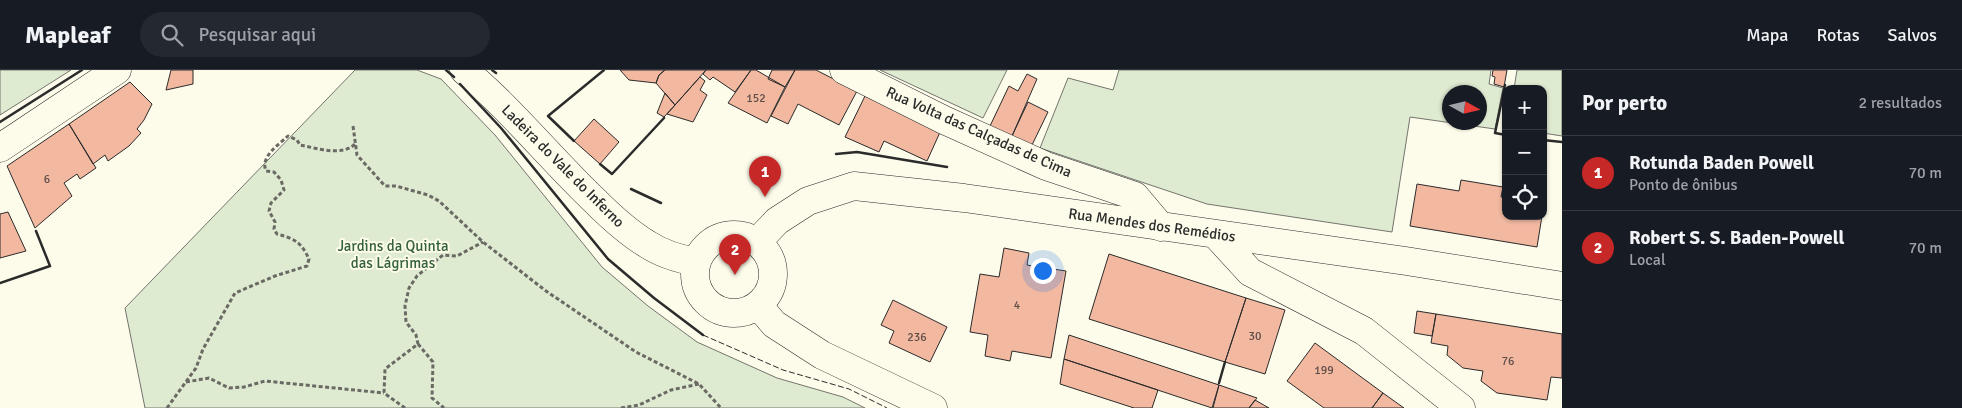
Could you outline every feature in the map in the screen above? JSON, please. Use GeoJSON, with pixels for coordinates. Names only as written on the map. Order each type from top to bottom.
{"type":"FeatureCollection","features":[{"type":"Feature","properties":{"kind":"street"},"geometry":{"type":"LineString","coordinates":[[0,148],[117,70]]}},
{"type":"Feature","properties":{"kind":"street","name":"Ladeira do Vale do Inferno"},"geometry":{"type":"LineString","coordinates":[[464,70],[483,85],[575,182],[618,223],[646,244],[666,254],[697,262]]}},
{"type":"Feature","properties":{"kind":"street","name":"Rua Volta das Calçadas de Cima"},"geometry":{"type":"LineString","coordinates":[[844,70],[944,120],[1046,166],[1135,196],[1161,227]]}},
{"type":"Feature","properties":{"kind":"street","name":"Rua Mendes dos Remédios"},"geometry":{"type":"LineString","coordinates":[[757,242],[777,221],[808,201],[854,186],[964,198],[1406,261],[1562,286]]}},
{"type":"Feature","properties":{"kind":"street"},"geometry":{"type":"LineString","coordinates":[[726,235],[747,237],[757,242],[766,251],[772,263],[773,275],[770,288],[764,300],[741,313],[730,313],[710,305],[697,287],[695,276],[697,262],[706,246],[726,235]]}},
{"type":"Feature","properties":{"kind":"street"},"geometry":{"type":"LineString","coordinates":[[1216,235],[1250,272],[1364,331],[1461,408]]}},
{"type":"Feature","properties":{"kind":"street"},"geometry":{"type":"LineString","coordinates":[[758,305],[774,324],[822,355],[932,408]]}},
{"type":"Feature","properties":{"kind":"path"},"geometry":{"type":"LineString","coordinates":[[353,126],[357,155],[384,186],[396,186],[439,200],[483,242],[546,291],[622,343],[660,366],[700,384],[721,408]]}},
{"type":"Feature","properties":{"kind":"path"},"geometry":{"type":"LineString","coordinates":[[168,408],[196,368],[204,349],[236,293],[275,276],[307,266],[309,259],[302,245],[292,238],[277,234],[274,229],[275,222],[269,211],[271,203],[284,190],[281,180],[274,172],[266,172],[264,167],[268,154],[288,136],[297,140],[300,145],[328,149],[342,150],[351,148],[355,144]]}},
{"type":"Feature","properties":{"kind":"path"},"geometry":{"type":"LineString","coordinates":[[444,408],[432,398],[434,362],[418,344],[416,335],[406,322],[405,306],[409,288],[417,276],[443,256],[456,256],[483,242]]}},
{"type":"Feature","properties":{"kind":"path"},"geometry":{"type":"LineString","coordinates":[[384,393],[385,369],[418,344]]}},
{"type":"Feature","properties":{"kind":"path"},"geometry":{"type":"LineString","coordinates":[[186,382],[209,378],[229,388],[244,388],[264,381],[384,393],[405,408]]}},
{"type":"Feature","properties":{"kind":"path"},"geometry":{"type":"LineString","coordinates":[[622,408],[639,405],[671,390],[700,384]]}},
{"type":"Feature","properties":{"kind":"green space"},"geometry":{"type":"Polygon","coordinates":[[[0,70],[71,70],[0,115],[0,70]]]}},
{"type":"Feature","properties":{"kind":"green space","name":"Jardins da Quinta das Lágrimas"},"geometry":{"type":"Polygon","coordinates":[[[355,70],[417,70],[441,79],[495,135],[602,267],[648,306],[697,342],[777,378],[843,397],[865,408],[145,408],[125,308],[355,70]]]}},
{"type":"Feature","properties":{"kind":"green space"},"geometry":{"type":"Polygon","coordinates":[[[880,70],[1007,70],[983,118],[880,70]]]}},
{"type":"Feature","properties":{"kind":"green space"},"geometry":{"type":"Polygon","coordinates":[[[1119,70],[1491,70],[1489,84],[1502,88],[1502,93],[1495,129],[1487,128],[1487,85],[1442,85],[1442,122],[1410,117],[1392,232],[1207,204],[1040,148],[1068,78],[1113,90],[1119,70]]]}},
{"type":"Feature","properties":{"kind":"green space"},"geometry":{"type":"Polygon","coordinates":[[[1517,70],[1562,70],[1562,136],[1547,134],[1547,85],[1515,85],[1517,70]]]}},
{"type":"Feature","properties":{"kind":"building"},"geometry":{"type":"Polygon","coordinates":[[[171,70],[193,70],[193,84],[166,90],[171,70]]]}},
{"type":"Feature","properties":{"kind":"building"},"geometry":{"type":"Polygon","coordinates":[[[620,70],[665,70],[659,75],[656,83],[629,80],[620,70]]]}},
{"type":"Feature","properties":{"kind":"building"},"geometry":{"type":"Polygon","coordinates":[[[665,70],[706,70],[675,105],[656,83],[659,75],[665,70]]]}},
{"type":"Feature","properties":{"kind":"building"},"geometry":{"type":"Polygon","coordinates":[[[706,70],[751,70],[735,92],[713,77],[710,80],[703,74],[706,70]]]}},
{"type":"Feature","properties":{"kind":"building"},"geometry":{"type":"Polygon","coordinates":[[[751,70],[756,70],[785,87],[767,123],[728,103],[751,70]]]}},
{"type":"Feature","properties":{"kind":"building"},"geometry":{"type":"Polygon","coordinates":[[[772,70],[795,70],[785,87],[768,79],[772,70]]]}},
{"type":"Feature","properties":{"kind":"building"},"geometry":{"type":"Polygon","coordinates":[[[795,70],[816,70],[857,91],[839,125],[798,104],[788,124],[771,116],[795,70]]]}},
{"type":"Feature","properties":{"kind":"building"},"geometry":{"type":"Polygon","coordinates":[[[1493,70],[1507,70],[1504,85],[1502,86],[1494,84],[1495,77],[1492,76],[1493,70]]]}},
{"type":"Feature","properties":{"kind":"building"},"geometry":{"type":"Polygon","coordinates":[[[1027,74],[1037,79],[1012,136],[990,126],[1009,86],[1018,91],[1027,74]]]}},
{"type":"Feature","properties":{"kind":"building"},"geometry":{"type":"Polygon","coordinates":[[[700,77],[705,81],[700,90],[707,95],[693,122],[667,114],[700,77]]]}},
{"type":"Feature","properties":{"kind":"building"},"geometry":{"type":"Polygon","coordinates":[[[130,82],[152,104],[137,129],[141,133],[129,146],[108,161],[105,155],[93,164],[69,124],[130,82]]]}},
{"type":"Feature","properties":{"kind":"building"},"geometry":{"type":"Polygon","coordinates":[[[665,93],[675,105],[664,117],[657,113],[665,93]]]}},
{"type":"Feature","properties":{"kind":"building"},"geometry":{"type":"Polygon","coordinates":[[[865,96],[941,130],[927,161],[884,141],[879,152],[845,137],[865,96]]]}},
{"type":"Feature","properties":{"kind":"building"},"geometry":{"type":"Polygon","coordinates":[[[1028,102],[1048,112],[1032,145],[1012,136],[1028,102]]]}},
{"type":"Feature","properties":{"kind":"building"},"geometry":{"type":"Polygon","coordinates":[[[594,119],[619,142],[600,164],[574,141],[594,119]]]}},
{"type":"Feature","properties":{"kind":"building"},"geometry":{"type":"Polygon","coordinates":[[[69,124],[96,168],[80,179],[77,174],[64,183],[72,196],[35,228],[7,166],[69,124]]]}},
{"type":"Feature","properties":{"kind":"building"},"geometry":{"type":"Polygon","coordinates":[[[1461,180],[1502,187],[1502,220],[1541,220],[1537,247],[1410,226],[1417,184],[1459,191],[1461,180]]]}},
{"type":"Feature","properties":{"kind":"building"},"geometry":{"type":"Polygon","coordinates":[[[8,212],[26,251],[0,258],[0,214],[8,212]]]}},
{"type":"Feature","properties":{"kind":"building"},"geometry":{"type":"Polygon","coordinates":[[[1004,248],[1029,253],[1027,265],[1066,271],[1051,358],[1012,351],[1010,361],[985,356],[988,335],[970,332],[980,274],[999,277],[1004,248]]]}},
{"type":"Feature","properties":{"kind":"building"},"geometry":{"type":"Polygon","coordinates":[[[1109,254],[1246,298],[1225,362],[1089,319],[1109,254]]]}},
{"type":"Feature","properties":{"kind":"building"},"geometry":{"type":"Polygon","coordinates":[[[1246,298],[1285,310],[1265,374],[1225,362],[1246,298]]]}},
{"type":"Feature","properties":{"kind":"building"},"geometry":{"type":"Polygon","coordinates":[[[893,300],[947,327],[930,362],[889,343],[894,331],[881,325],[893,300]]]}},
{"type":"Feature","properties":{"kind":"building"},"geometry":{"type":"Polygon","coordinates":[[[1417,311],[1436,314],[1432,336],[1414,333],[1417,311]]]}},
{"type":"Feature","properties":{"kind":"building"},"geometry":{"type":"Polygon","coordinates":[[[1436,314],[1562,334],[1562,378],[1551,377],[1547,400],[1497,393],[1481,381],[1483,371],[1463,368],[1447,355],[1448,346],[1431,343],[1436,314]]]}},
{"type":"Feature","properties":{"kind":"building"},"geometry":{"type":"Polygon","coordinates":[[[1069,335],[1219,385],[1212,408],[1064,359],[1069,335]]]}},
{"type":"Feature","properties":{"kind":"building"},"geometry":{"type":"Polygon","coordinates":[[[1315,343],[1383,393],[1372,408],[1324,408],[1287,381],[1315,343]]]}},
{"type":"Feature","properties":{"kind":"building"},"geometry":{"type":"Polygon","coordinates":[[[1064,359],[1158,390],[1152,408],[1134,408],[1060,384],[1064,359]]]}},
{"type":"Feature","properties":{"kind":"building"},"geometry":{"type":"Polygon","coordinates":[[[1219,385],[1257,398],[1249,408],[1213,408],[1219,385]]]}},
{"type":"Feature","properties":{"kind":"building"},"geometry":{"type":"Polygon","coordinates":[[[1383,393],[1404,408],[1372,408],[1383,393]]]}},
{"type":"Feature","properties":{"kind":"building"},"geometry":{"type":"Polygon","coordinates":[[[1255,400],[1269,408],[1249,408],[1255,400]]]}},
{"type":"Feature","properties":{"kind":"fence"},"geometry":{"type":"LineString","coordinates":[[703,335],[783,370],[849,389],[887,408]]}},
{"type":"Feature","properties":{"kind":"wall"},"geometry":{"type":"LineString","coordinates":[[0,122],[82,70]]}},
{"type":"Feature","properties":{"kind":"wall"},"geometry":{"type":"LineString","coordinates":[[446,70],[454,77]]}},
{"type":"Feature","properties":{"kind":"wall"},"geometry":{"type":"LineString","coordinates":[[492,70],[496,73]]}},
{"type":"Feature","properties":{"kind":"wall"},"geometry":{"type":"LineString","coordinates":[[574,141],[548,116],[604,70]]}},
{"type":"Feature","properties":{"kind":"wall"},"geometry":{"type":"LineString","coordinates":[[460,84],[501,128],[608,259],[654,298],[703,335]]}},
{"type":"Feature","properties":{"kind":"wall"},"geometry":{"type":"LineString","coordinates":[[1502,99],[1495,133],[1502,134]]}},
{"type":"Feature","properties":{"kind":"wall"},"geometry":{"type":"LineString","coordinates":[[600,164],[612,174],[664,118]]}},
{"type":"Feature","properties":{"kind":"wall"},"geometry":{"type":"LineString","coordinates":[[1547,140],[1562,142]]}},
{"type":"Feature","properties":{"kind":"wall"},"geometry":{"type":"LineString","coordinates":[[836,154],[857,152],[947,167]]}},
{"type":"Feature","properties":{"kind":"wall"},"geometry":{"type":"LineString","coordinates":[[631,189],[661,203]]}},
{"type":"Feature","properties":{"kind":"wall"},"geometry":{"type":"LineString","coordinates":[[0,283],[50,266],[36,231]]}},
{"type":"Feature","properties":{"kind":"wall"},"geometry":{"type":"LineString","coordinates":[[1219,383],[1225,362]]}},
{"type":"Feature","properties":{"kind":"place","name":"Rotunda Baden Powell"},"geometry":{"type":"Point","coordinates":[765,197]}},
{"type":"Feature","properties":{"kind":"place","name":"Robert S. S. Baden-Powell"},"geometry":{"type":"Point","coordinates":[735,275]}}]}
